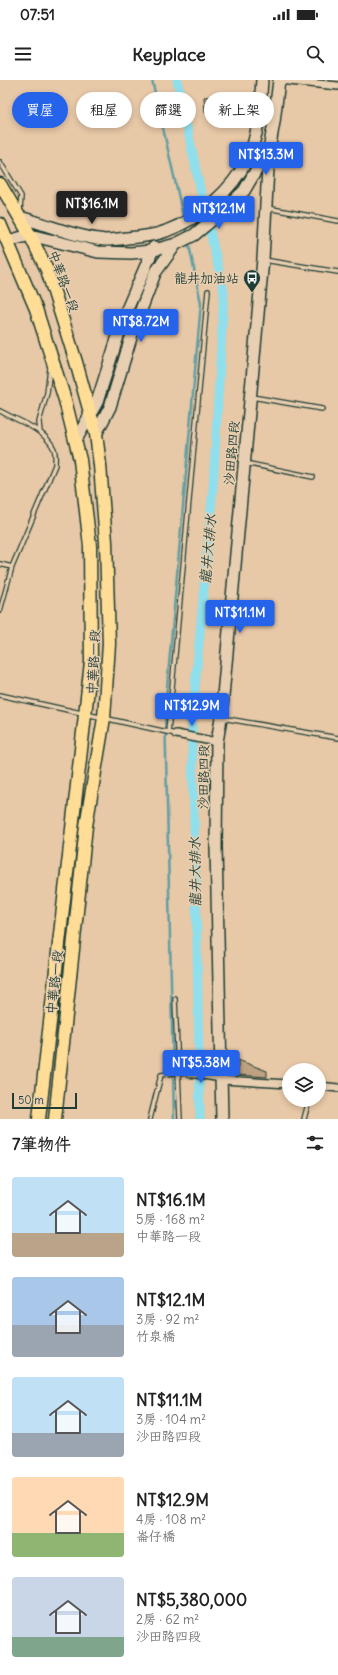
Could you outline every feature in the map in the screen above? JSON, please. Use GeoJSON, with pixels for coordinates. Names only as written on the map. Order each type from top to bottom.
{"type":"FeatureCollection","features":[{"type":"Feature","properties":{"kind":"main road","name":"中華路一段"},"geometry":{"type":"LineString","coordinates":[[0,184],[30,235],[47,270],[76,362],[96,434],[101,472],[109,644],[104,718],[86,826],[55,1119]]}},
{"type":"Feature","properties":{"kind":"main road","name":"中華路一段"},"geometry":{"type":"LineString","coordinates":[[0,224],[36,309],[52,357],[76,440],[80,460],[90,546],[91,662],[39,1119]]}},
{"type":"Feature","properties":{"kind":"street"},"geometry":{"type":"LineString","coordinates":[[20,217],[76,234],[106,240],[142,237],[165,232],[190,220],[210,205],[232,181],[248,158],[254,140],[262,80]]}},
{"type":"Feature","properties":{"kind":"street"},"geometry":{"type":"LineString","coordinates":[[279,80],[338,86]]}},
{"type":"Feature","properties":{"kind":"street","name":"沙田路四段"},"geometry":{"type":"LineString","coordinates":[[222,1119],[218,1079],[216,847],[217,742],[221,718],[263,259],[269,150],[279,80]]}},
{"type":"Feature","properties":{"kind":"street"},"geometry":{"type":"LineString","coordinates":[[8,241],[30,235],[98,252],[131,253],[151,251],[176,244],[194,235],[244,191],[269,150],[254,140]]}},
{"type":"Feature","properties":{"kind":"street"},"geometry":{"type":"LineString","coordinates":[[76,440],[97,402],[125,314],[151,251],[165,232]]}},
{"type":"Feature","properties":{"kind":"street"},"geometry":{"type":"LineString","coordinates":[[96,434],[110,407],[133,331],[155,273],[176,244]]}},
{"type":"Feature","properties":{"kind":"street"},"geometry":{"type":"LineString","coordinates":[[176,734],[217,742]]}},
{"type":"Feature","properties":{"kind":"street"},"geometry":{"type":"LineString","coordinates":[[189,1073],[218,1079],[282,1084]]}},
{"type":"Feature","properties":{"kind":"street"},"geometry":{"type":"LineString","coordinates":[[326,1087],[338,1088]]}},
{"type":"Feature","properties":{"kind":"lane"},"geometry":{"type":"LineString","coordinates":[[0,162],[21,196],[20,217]]}},
{"type":"Feature","properties":{"kind":"lane"},"geometry":{"type":"LineString","coordinates":[[266,208],[338,221]]}},
{"type":"Feature","properties":{"kind":"lane"},"geometry":{"type":"LineString","coordinates":[[0,229],[8,241]]}},
{"type":"Feature","properties":{"kind":"lane"},"geometry":{"type":"LineString","coordinates":[[263,259],[338,272]]}},
{"type":"Feature","properties":{"kind":"lane"},"geometry":{"type":"LineString","coordinates":[[168,732],[208,291]]}},
{"type":"Feature","properties":{"kind":"lane"},"geometry":{"type":"LineString","coordinates":[[40,432],[39,422],[52,357]]}},
{"type":"Feature","properties":{"kind":"lane"},"geometry":{"type":"LineString","coordinates":[[250,397],[322,409]]}},
{"type":"Feature","properties":{"kind":"lane"},"geometry":{"type":"LineString","coordinates":[[0,411],[40,432],[54,449],[55,465],[12,567],[1,599],[0,611]]}},
{"type":"Feature","properties":{"kind":"lane"},"geometry":{"type":"LineString","coordinates":[[244,463],[313,477]]}},
{"type":"Feature","properties":{"kind":"lane"},"geometry":{"type":"LineString","coordinates":[[0,564],[12,567]]}},
{"type":"Feature","properties":{"kind":"lane"},"geometry":{"type":"LineString","coordinates":[[0,695],[176,734]]}},
{"type":"Feature","properties":{"kind":"lane"},"geometry":{"type":"LineString","coordinates":[[221,718],[338,738]]}},
{"type":"Feature","properties":{"kind":"lane"},"geometry":{"type":"LineString","coordinates":[[175,998],[180,1119]]}},
{"type":"Feature","properties":{"kind":"lane"},"geometry":{"type":"LineString","coordinates":[[150,1119],[161,1075],[179,1072],[189,1073]]}},
{"type":"Feature","properties":{"kind":"lane"},"geometry":{"type":"LineString","coordinates":[[304,1119],[307,1107]]}},
{"type":"Feature","properties":{"kind":"building"},"geometry":{"type":"Polygon","coordinates":[[[238,1060],[267,1071],[267,1077],[238,1075],[238,1060]]]}},
{"type":"Feature","properties":{"kind":"waterway"},"geometry":{"type":"LineString","coordinates":[[152,80],[184,220]]}},
{"type":"Feature","properties":{"kind":"waterway","name":"龍井大排水"},"geometry":{"type":"LineString","coordinates":[[177,80],[224,292],[213,487],[192,721],[200,1119]]}},
{"type":"Feature","properties":{"kind":"waterway"},"geometry":{"type":"LineString","coordinates":[[185,225],[187,235]]}},
{"type":"Feature","properties":{"kind":"waterway"},"geometry":{"type":"LineString","coordinates":[[174,1119],[165,710],[201,303],[188,240]]}},
{"type":"Feature","properties":{"kind":"place","name":"龍井加油站"},"geometry":{"type":"Point","coordinates":[252,293]}}]}
